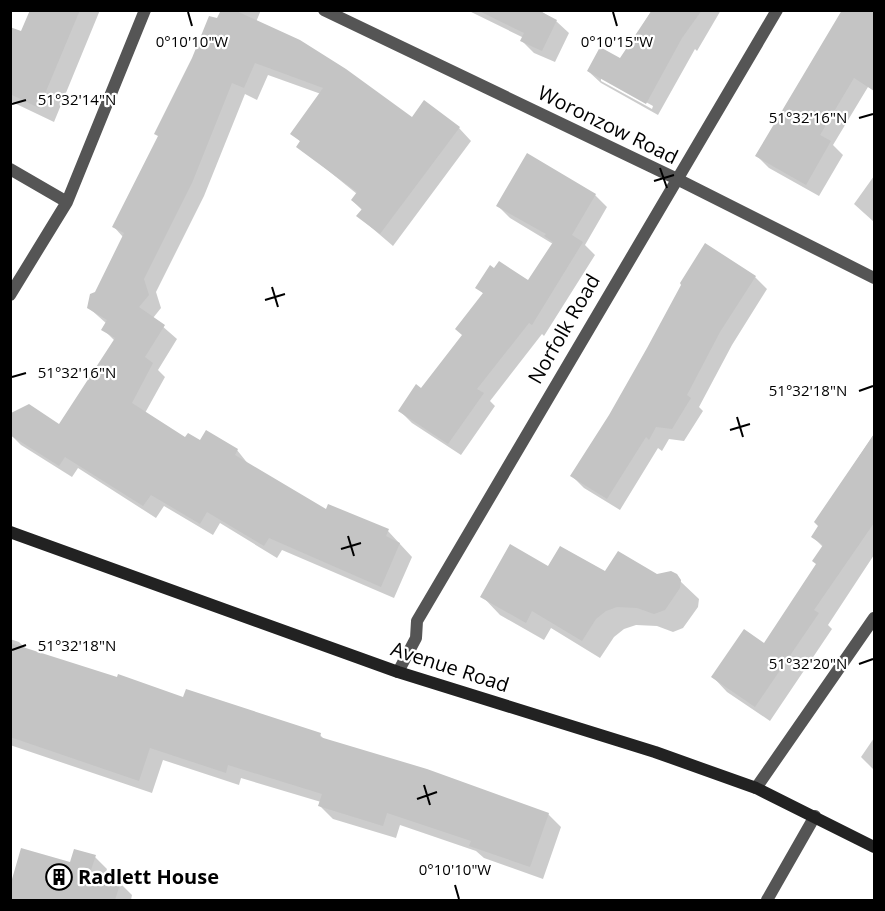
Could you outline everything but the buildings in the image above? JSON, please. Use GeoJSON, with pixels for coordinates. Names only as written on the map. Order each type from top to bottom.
{"type":"FeatureCollection","features":[{"type":"Feature","properties":{"kind":"main road","name":"Avenue Road"},"geometry":{"type":"LineString","coordinates":[[10,532],[398,672],[655,752],[756,788],[874,847]]}},
{"type":"Feature","properties":{"kind":"street"},"geometry":{"type":"LineString","coordinates":[[10,295],[67,202],[145,10]]}},
{"type":"Feature","properties":{"kind":"street","name":"Woronzow Road"},"geometry":{"type":"LineString","coordinates":[[324,10],[675,178],[874,278]]}},
{"type":"Feature","properties":{"kind":"street","name":"Norfolk Road"},"geometry":{"type":"LineString","coordinates":[[398,672],[416,638],[417,621],[675,178],[777,10]]}},
{"type":"Feature","properties":{"kind":"street"},"geometry":{"type":"LineString","coordinates":[[10,169],[67,202]]}},
{"type":"Feature","properties":{"kind":"street"},"geometry":{"type":"LineString","coordinates":[[756,788],[874,618]]}},
{"type":"Feature","properties":{"kind":"street"},"geometry":{"type":"LineString","coordinates":[[767,900],[815,816]]}},
{"type":"Feature","properties":{"kind":"place","name":"Radlett House"},"geometry":{"type":"Point","coordinates":[59,877]}}]}
